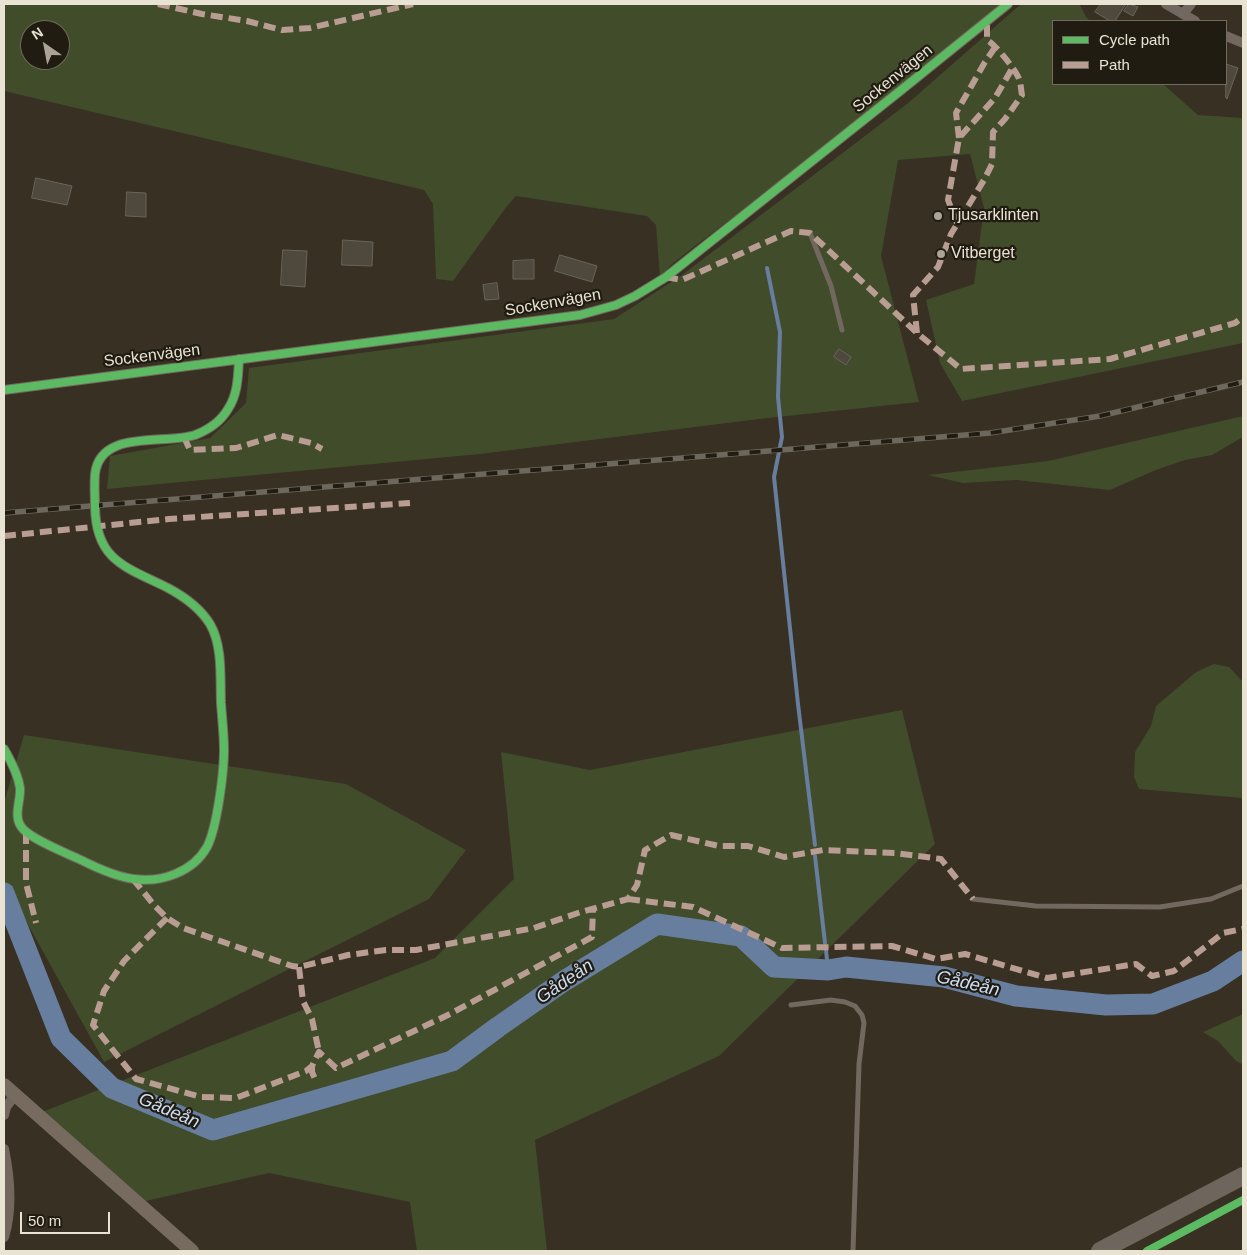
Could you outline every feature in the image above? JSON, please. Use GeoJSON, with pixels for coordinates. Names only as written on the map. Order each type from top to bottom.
{"type":"FeatureCollection","features":[{"type":"Feature","properties":{"kind":"highway"},"geometry":{"type":"LineString","coordinates":[[1100,1251],[1243,1176]]}},
{"type":"Feature","properties":{"kind":"street","name":"Sockenvägen"},"geometry":{"type":"LineString","coordinates":[[4,390],[580,315],[616,305],[636,296],[666,277],[1008,4]]}},
{"type":"Feature","properties":{"kind":"street"},"geometry":{"type":"LineString","coordinates":[[1166,4],[1193,20]]}},
{"type":"Feature","properties":{"kind":"street"},"geometry":{"type":"LineString","coordinates":[[1182,14],[1191,4]]}},
{"type":"Feature","properties":{"kind":"street"},"geometry":{"type":"LineString","coordinates":[[1227,36],[1243,43]]}},
{"type":"Feature","properties":{"kind":"street"},"geometry":{"type":"LineString","coordinates":[[4,749],[11,760],[20,788],[17,816],[22,828],[37,838],[90,864],[114,874],[133,879],[147,880],[176,874],[195,863],[207,846],[218,804],[224,751],[219,655],[215,636],[211,626],[200,611],[187,599],[128,568],[104,548],[98,531],[96,513],[96,474],[99,458],[113,447],[195,435],[218,421],[233,400],[238,382],[239,359]]}},
{"type":"Feature","properties":{"kind":"street"},"geometry":{"type":"LineString","coordinates":[[4,1085],[187,1249]]}},
{"type":"Feature","properties":{"kind":"street"},"geometry":{"type":"LineString","coordinates":[[4,1115],[6,1107],[15,1096]]}},
{"type":"Feature","properties":{"kind":"street"},"geometry":{"type":"LineString","coordinates":[[4,1149],[10,1188],[9,1211],[4,1237]]}},
{"type":"Feature","properties":{"kind":"lane"},"geometry":{"type":"LineString","coordinates":[[810,233],[831,286],[842,330]]}},
{"type":"Feature","properties":{"kind":"lane"},"geometry":{"type":"LineString","coordinates":[[973,899],[1036,906],[1160,906],[1211,899],[1243,886]]}},
{"type":"Feature","properties":{"kind":"lane"},"geometry":{"type":"LineString","coordinates":[[791,1006],[831,1000],[855,1006],[862,1015],[864,1023],[859,1064],[853,1251]]}},
{"type":"Feature","properties":{"kind":"green space"},"geometry":{"type":"Polygon","coordinates":[[[4,4],[1001,4],[898,92],[699,243],[672,264],[660,277],[656,225],[647,216],[516,196],[453,281],[436,279],[433,204],[424,190],[4,91],[4,4]]]}},
{"type":"Feature","properties":{"kind":"green space"},"geometry":{"type":"Polygon","coordinates":[[[1021,4],[1081,4],[1089,20],[1052,20],[1052,85],[1164,85],[1198,115],[1243,118],[1243,343],[962,401],[940,363],[926,300],[974,284],[984,208],[970,154],[898,160],[881,256],[919,402],[759,419],[480,454],[107,489],[110,456],[210,438],[246,403],[249,368],[614,319],[682,275],[907,104],[1021,4]]]}},
{"type":"Feature","properties":{"kind":"green space"},"geometry":{"type":"Polygon","coordinates":[[[1243,416],[1243,437],[1212,455],[1185,460],[1110,490],[1016,480],[963,483],[928,475],[1048,461],[1243,416]]]}},
{"type":"Feature","properties":{"kind":"green space"},"geometry":{"type":"Polygon","coordinates":[[[1214,664],[1229,667],[1243,682],[1243,799],[1139,789],[1134,777],[1135,752],[1151,726],[1156,706],[1196,672],[1214,664]]]}},
{"type":"Feature","properties":{"kind":"green space"},"geometry":{"type":"Polygon","coordinates":[[[902,710],[935,844],[719,1056],[535,1140],[547,1251],[417,1251],[410,1202],[269,1173],[146,1201],[42,1112],[435,958],[514,879],[501,752],[590,770],[902,710]]]}},
{"type":"Feature","properties":{"kind":"green space"},"geometry":{"type":"Polygon","coordinates":[[[24,735],[346,784],[466,850],[429,899],[104,1062],[4,881],[4,803],[24,735]]]}},
{"type":"Feature","properties":{"kind":"green space"},"geometry":{"type":"Polygon","coordinates":[[[1243,1014],[1243,1065],[1235,1060],[1218,1041],[1203,1032],[1243,1014]]]}},
{"type":"Feature","properties":{"kind":"building"},"geometry":{"type":"Polygon","coordinates":[[[1101,4],[1126,4],[1116,20],[1108,20],[1095,12],[1101,4]]]}},
{"type":"Feature","properties":{"kind":"building"},"geometry":{"type":"Polygon","coordinates":[[[1129,4],[1138,7],[1133,16],[1124,11],[1129,4]]]}},
{"type":"Feature","properties":{"kind":"building"},"geometry":{"type":"Polygon","coordinates":[[[1227,64],[1238,68],[1226,98],[1227,85],[1227,64]]]}},
{"type":"Feature","properties":{"kind":"building"},"geometry":{"type":"Polygon","coordinates":[[[36,178],[72,186],[67,205],[32,198],[36,178]]]}},
{"type":"Feature","properties":{"kind":"building"},"geometry":{"type":"Polygon","coordinates":[[[127,192],[146,193],[146,217],[126,216],[127,192]]]}},
{"type":"Feature","properties":{"kind":"building"},"geometry":{"type":"Polygon","coordinates":[[[343,240],[373,242],[372,266],[342,265],[343,240]]]}},
{"type":"Feature","properties":{"kind":"building"},"geometry":{"type":"Polygon","coordinates":[[[283,250],[307,251],[305,287],[281,285],[283,250]]]}},
{"type":"Feature","properties":{"kind":"building"},"geometry":{"type":"Polygon","coordinates":[[[560,255],[597,266],[592,282],[555,271],[560,255]]]}},
{"type":"Feature","properties":{"kind":"building"},"geometry":{"type":"Polygon","coordinates":[[[534,260],[534,279],[513,279],[513,261],[534,260]]]}},
{"type":"Feature","properties":{"kind":"building"},"geometry":{"type":"Polygon","coordinates":[[[497,283],[499,299],[485,300],[483,285],[497,283]]]}},
{"type":"Feature","properties":{"kind":"building"},"geometry":{"type":"Polygon","coordinates":[[[839,349],[851,357],[846,365],[834,357],[839,349]]]}},
{"type":"Feature","properties":{"kind":"waterway"},"geometry":{"type":"LineString","coordinates":[[767,268],[780,332],[778,397],[782,437],[774,477],[815,845]]}},
{"type":"Feature","properties":{"kind":"waterway"},"geometry":{"type":"LineString","coordinates":[[815,856],[825,943]]}},
{"type":"Feature","properties":{"kind":"waterway","name":"Gådeån"},"geometry":{"type":"LineString","coordinates":[[4,893],[61,1038],[112,1088],[213,1130],[452,1061],[564,981],[657,924],[741,936],[774,967],[828,970],[846,967],[944,977],[1016,996],[1106,1005],[1153,1004],[1213,981],[1243,961]]}},
{"type":"Feature","properties":{"kind":"waterway"},"geometry":{"type":"LineString","coordinates":[[826,950],[828,970]]}},
{"type":"Feature","properties":{"kind":"railway"},"geometry":{"type":"LineString","coordinates":[[4,513],[990,433],[1100,416],[1243,382]]}},
{"type":"Feature","properties":{"kind":"marked path"},"geometry":{"type":"LineString","coordinates":[[158,4],[202,14],[247,21],[282,30],[310,28],[413,4]]}},
{"type":"Feature","properties":{"kind":"marked path"},"geometry":{"type":"LineString","coordinates":[[917,333],[913,295],[938,267],[951,234],[992,164],[993,132],[1022,95],[1020,81],[1014,70],[1000,52],[987,40],[987,22]]}},
{"type":"Feature","properties":{"kind":"marked path"},"geometry":{"type":"LineString","coordinates":[[959,138],[956,113],[996,46]]}},
{"type":"Feature","properties":{"kind":"marked path"},"geometry":{"type":"LineString","coordinates":[[957,223],[948,200],[959,138],[995,98],[1013,67]]}},
{"type":"Feature","properties":{"kind":"marked path"},"geometry":{"type":"LineString","coordinates":[[666,277],[682,280],[791,231],[810,233],[917,333],[961,369],[1110,359],[1235,323],[1243,317]]}},
{"type":"Feature","properties":{"kind":"marked path"},"geometry":{"type":"LineString","coordinates":[[184,437],[190,450],[236,448],[278,435],[311,443],[322,449]]}},
{"type":"Feature","properties":{"kind":"marked path"},"geometry":{"type":"LineString","coordinates":[[4,536],[169,519],[410,503]]}},
{"type":"Feature","properties":{"kind":"marked path"},"geometry":{"type":"LineString","coordinates":[[26,832],[26,883],[36,923]]}},
{"type":"Feature","properties":{"kind":"marked path"},"geometry":{"type":"LineString","coordinates":[[133,879],[167,918],[183,928],[299,967],[348,955],[386,950],[416,950],[534,928],[628,899],[637,885],[645,850],[671,835],[719,846],[748,846],[784,857],[823,850],[895,853],[941,859],[973,899]]}},
{"type":"Feature","properties":{"kind":"marked path"},"geometry":{"type":"LineString","coordinates":[[628,899],[693,907],[782,948],[892,946],[936,959],[965,954],[1047,978],[1136,964],[1152,976],[1174,971],[1223,933],[1243,929]]}},
{"type":"Feature","properties":{"kind":"marked path"},"geometry":{"type":"LineString","coordinates":[[167,918],[124,961],[104,991],[93,1025],[136,1079],[201,1097],[236,1098],[306,1071],[312,1066],[319,1052],[336,1068],[450,1014],[592,937],[593,908]]}},
{"type":"Feature","properties":{"kind":"marked path"},"geometry":{"type":"LineString","coordinates":[[299,967],[303,1001],[312,1019],[319,1052]]}},
{"type":"Feature","properties":{"kind":"marked path"},"geometry":{"type":"LineString","coordinates":[[312,1066],[315,1079]]}},
{"type":"Feature","properties":{"kind":"cycle path"},"geometry":{"type":"LineString","coordinates":[[4,390],[580,315],[616,305],[666,277],[1008,4]]}},
{"type":"Feature","properties":{"kind":"cycle path"},"geometry":{"type":"LineString","coordinates":[[4,749],[14,768],[20,788],[18,820],[23,829],[34,838],[50,846],[100,869],[127,878],[144,880],[165,877],[185,869],[201,856],[207,847],[217,814],[224,760],[220,663],[217,642],[210,624],[197,608],[168,588],[127,567],[107,551],[97,525],[95,474],[99,460],[108,450],[135,441],[182,438],[195,435],[214,425],[225,413],[234,397],[239,359]]}},
{"type":"Feature","properties":{"kind":"cycle path"},"geometry":{"type":"LineString","coordinates":[[1147,1251],[1243,1200]]}},
{"type":"Feature","properties":{"kind":"place","name":"Tjusarklinten"},"geometry":{"type":"Point","coordinates":[938,216]}},
{"type":"Feature","properties":{"kind":"place","name":"Vitberget"},"geometry":{"type":"Point","coordinates":[941,254]}}]}
